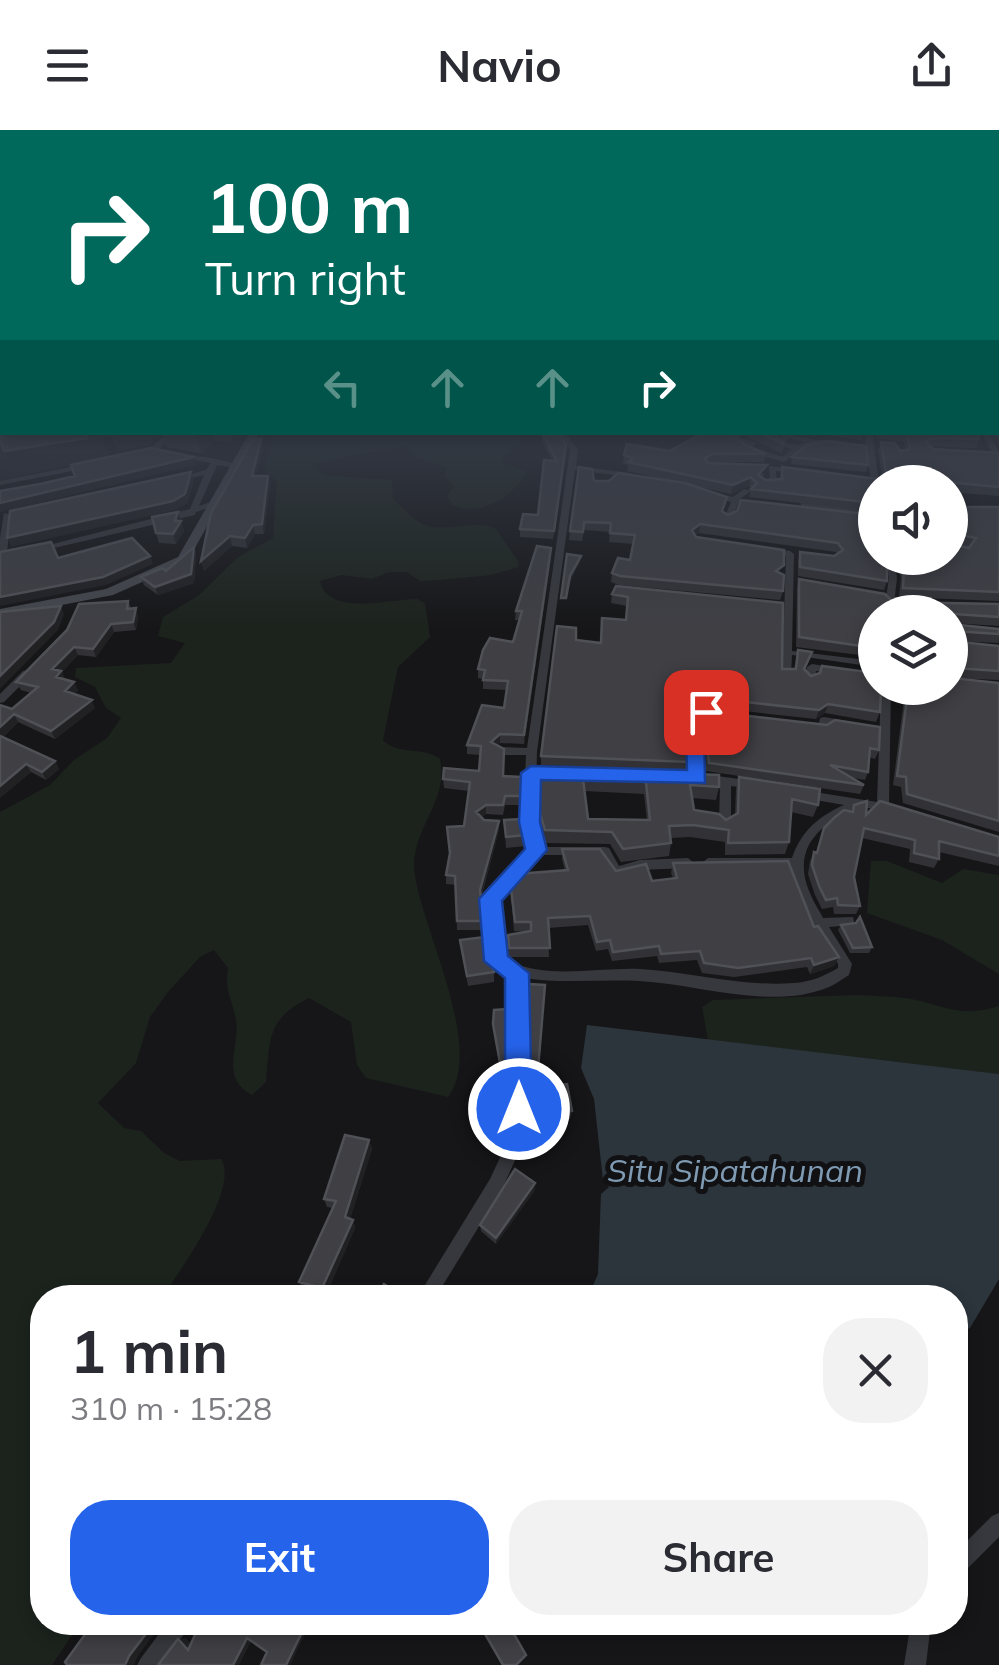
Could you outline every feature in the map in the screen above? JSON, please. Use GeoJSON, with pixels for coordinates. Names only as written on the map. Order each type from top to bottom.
{"type":"FeatureCollection","features":[{"type":"Feature","properties":{"kind":"main road"},"geometry":{"type":"LineString","coordinates":[[0,613],[78,604],[142,580],[183,559],[225,486]]}},
{"type":"Feature","properties":{"kind":"street"},"geometry":{"type":"LineString","coordinates":[[192,513],[204,486]]}},
{"type":"Feature","properties":{"kind":"street"},"geometry":{"type":"LineString","coordinates":[[536,850],[529,822],[532,752],[570,486]]}},
{"type":"Feature","properties":{"kind":"street"},"geometry":{"type":"LineString","coordinates":[[728,519],[734,502],[747,490]]}},
{"type":"Feature","properties":{"kind":"street"},"geometry":{"type":"LineString","coordinates":[[701,491],[734,502],[764,506]]}},
{"type":"Feature","properties":{"kind":"street"},"geometry":{"type":"LineString","coordinates":[[25,511],[3,516],[1,558],[192,513],[216,502]]}},
{"type":"Feature","properties":{"kind":"street"},"geometry":{"type":"LineString","coordinates":[[804,505],[858,513]]}},
{"type":"Feature","properties":{"kind":"street"},"geometry":{"type":"LineString","coordinates":[[791,509],[858,514]]}},
{"type":"Feature","properties":{"kind":"street"},"geometry":{"type":"LineString","coordinates":[[750,547],[804,555]]}},
{"type":"Feature","properties":{"kind":"street"},"geometry":{"type":"LineString","coordinates":[[786,675],[785,579],[790,554]]}},
{"type":"Feature","properties":{"kind":"street"},"geometry":{"type":"LineString","coordinates":[[785,579],[803,582]]}},
{"type":"Feature","properties":{"kind":"street"},"geometry":{"type":"LineString","coordinates":[[772,606],[787,607]]}},
{"type":"Feature","properties":{"kind":"street"},"geometry":{"type":"LineString","coordinates":[[788,652],[858,662]]}},
{"type":"Feature","properties":{"kind":"street"},"geometry":{"type":"LineString","coordinates":[[0,700],[35,665]]}},
{"type":"Feature","properties":{"kind":"street"},"geometry":{"type":"LineString","coordinates":[[810,679],[812,668],[858,674]]}},
{"type":"Feature","properties":{"kind":"street"},"geometry":{"type":"LineString","coordinates":[[883,805],[885,705]]}},
{"type":"Feature","properties":{"kind":"street"},"geometry":{"type":"LineString","coordinates":[[698,778],[695,716],[700,712],[736,715]]}},
{"type":"Feature","properties":{"kind":"street"},"geometry":{"type":"LineString","coordinates":[[794,723],[824,728],[824,720],[854,725]]}},
{"type":"Feature","properties":{"kind":"street"},"geometry":{"type":"LineString","coordinates":[[869,728],[884,730]]}},
{"type":"Feature","properties":{"kind":"street"},"geometry":{"type":"LineString","coordinates":[[500,750],[532,752]]}},
{"type":"Feature","properties":{"kind":"street"},"geometry":{"type":"LineString","coordinates":[[531,773],[550,774]]}},
{"type":"Feature","properties":{"kind":"street"},"geometry":{"type":"LineString","coordinates":[[679,777],[765,787]]}},
{"type":"Feature","properties":{"kind":"street"},"geometry":{"type":"LineString","coordinates":[[724,825],[726,780]]}},
{"type":"Feature","properties":{"kind":"street"},"geometry":{"type":"LineString","coordinates":[[784,791],[899,810]]}},
{"type":"Feature","properties":{"kind":"street"},"geometry":{"type":"LineString","coordinates":[[799,862],[640,865],[616,872],[605,851],[536,850],[490,899],[496,961],[517,973],[644,975],[725,990],[770,990],[830,981],[844,971],[845,964],[798,885],[799,862],[812,828],[826,815],[858,804]]}},
{"type":"Feature","properties":{"kind":"street"},"geometry":{"type":"LineString","coordinates":[[515,822],[529,822]]}},
{"type":"Feature","properties":{"kind":"street"},"geometry":{"type":"LineString","coordinates":[[818,922],[848,922]]}},
{"type":"Feature","properties":{"kind":"street"},"geometry":{"type":"LineString","coordinates":[[433,1285],[496,1184],[519,1134],[517,973]]}},
{"type":"Feature","properties":{"kind":"street"},"geometry":{"type":"LineString","coordinates":[[968,1554],[999,1523]]}},
{"type":"Feature","properties":{"kind":"street"},"geometry":{"type":"LineString","coordinates":[[148,1665],[171,1635]]}},
{"type":"Feature","properties":{"kind":"street"},"geometry":{"type":"LineString","coordinates":[[916,1665],[919,1635]]}},
{"type":"Feature","properties":{"kind":"shaded area"},"geometry":{"type":"Polygon","coordinates":[[[277,486],[392,486],[393,499],[417,521],[437,527],[476,525],[496,529],[518,561],[519,567],[491,575],[420,581],[407,572],[389,572],[372,579],[341,575],[320,581],[325,592],[347,603],[417,599],[425,603],[430,637],[398,667],[383,740],[396,748],[440,759],[439,789],[414,859],[420,899],[456,1020],[458,1076],[448,1097],[366,1078],[357,1065],[351,1022],[309,998],[278,1022],[270,1042],[266,1082],[252,1095],[236,1079],[233,1069],[237,1026],[228,988],[228,968],[214,950],[200,957],[168,992],[150,1017],[136,1063],[98,1103],[124,1128],[141,1131],[164,1153],[180,1161],[221,1159],[225,1172],[222,1189],[205,1229],[170,1285],[30,1285],[30,1635],[72,1635],[52,1665],[0,1665],[0,812],[50,785],[74,760],[107,738],[121,718],[106,708],[95,687],[75,677],[76,668],[171,663],[185,643],[158,636],[163,617],[198,596],[238,557],[273,538],[277,486]]]}},
{"type":"Feature","properties":{"kind":"shaded area"},"geometry":{"type":"Polygon","coordinates":[[[517,486],[496,502],[476,509],[453,505],[447,496],[454,487],[517,486]]]}},
{"type":"Feature","properties":{"kind":"shaded area"},"geometry":{"type":"Polygon","coordinates":[[[871,861],[887,861],[942,883],[963,869],[999,875],[999,974],[942,940],[867,913],[871,861]]]}},
{"type":"Feature","properties":{"kind":"shaded area"},"geometry":{"type":"Polygon","coordinates":[[[856,995],[905,998],[961,1011],[999,1006],[999,1074],[708,1040],[702,1007],[713,1000],[856,995]]]}},
{"type":"Feature","properties":{"kind":"water","name":"Situ Sipatahunan"},"geometry":{"type":"Polygon","coordinates":[[[587,1025],[999,1074],[999,1279],[968,1329],[968,1285],[593,1285],[598,1274],[601,1194],[609,1187],[603,1180],[594,1099],[581,1068],[587,1025]]]}},
{"type":"Feature","properties":{"kind":"building"},"geometry":{"type":"Polygon","coordinates":[[[31,486],[73,486],[0,503],[0,491],[31,486]]]}},
{"type":"Feature","properties":{"kind":"building"},"geometry":{"type":"Polygon","coordinates":[[[128,486],[187,486],[185,494],[173,501],[7,538],[10,511],[128,486]]]}},
{"type":"Feature","properties":{"kind":"building"},"geometry":{"type":"Polygon","coordinates":[[[227,486],[267,486],[262,524],[253,525],[245,538],[230,536],[201,561],[211,513],[227,486]]]}},
{"type":"Feature","properties":{"kind":"building"},"geometry":{"type":"Polygon","coordinates":[[[541,486],[560,486],[554,531],[520,529],[523,514],[538,515],[541,486]]]}},
{"type":"Feature","properties":{"kind":"building"},"geometry":{"type":"Polygon","coordinates":[[[576,486],[693,486],[727,497],[722,511],[728,515],[737,511],[741,500],[858,513],[858,575],[887,575],[887,581],[800,567],[800,552],[834,556],[843,550],[838,543],[700,524],[692,530],[696,537],[784,550],[784,565],[776,571],[784,575],[783,591],[620,576],[612,573],[618,558],[630,560],[635,535],[610,533],[611,523],[584,522],[583,532],[570,531],[576,486]]]}},
{"type":"Feature","properties":{"kind":"building"},"geometry":{"type":"Polygon","coordinates":[[[754,486],[858,486],[858,501],[751,489],[754,486]]]}},
{"type":"Feature","properties":{"kind":"building"},"geometry":{"type":"Polygon","coordinates":[[[968,507],[999,507],[999,592],[903,588],[904,575],[968,575],[968,548],[976,538],[968,536],[968,507]]]}},
{"type":"Feature","properties":{"kind":"building"},"geometry":{"type":"Polygon","coordinates":[[[178,512],[175,521],[181,521],[173,534],[156,533],[152,517],[178,512]]]}},
{"type":"Feature","properties":{"kind":"building"},"geometry":{"type":"Polygon","coordinates":[[[132,538],[150,556],[103,577],[0,597],[0,552],[51,542],[58,558],[132,538]]]}},
{"type":"Feature","properties":{"kind":"building"},"geometry":{"type":"Polygon","coordinates":[[[537,546],[551,548],[524,735],[500,734],[491,742],[504,749],[503,776],[521,777],[520,796],[505,796],[503,805],[486,805],[476,812],[484,820],[499,821],[480,890],[483,921],[457,921],[455,876],[446,875],[450,853],[447,827],[464,826],[470,782],[443,779],[444,768],[479,771],[481,746],[467,745],[482,705],[504,708],[508,681],[483,680],[485,670],[478,669],[490,638],[513,642],[522,611],[516,611],[537,546]]]}},
{"type":"Feature","properties":{"kind":"building"},"geometry":{"type":"Polygon","coordinates":[[[194,547],[191,574],[155,587],[141,577],[162,568],[166,571],[194,547]]]}},
{"type":"Feature","properties":{"kind":"building"},"geometry":{"type":"Polygon","coordinates":[[[567,554],[581,556],[570,576],[566,598],[561,598],[567,554]]]}},
{"type":"Feature","properties":{"kind":"building"},"geometry":{"type":"Polygon","coordinates":[[[799,579],[886,595],[858,595],[858,646],[799,637],[799,579]]]}},
{"type":"Feature","properties":{"kind":"building"},"geometry":{"type":"Polygon","coordinates":[[[616,586],[783,603],[782,669],[796,669],[798,650],[812,652],[804,669],[811,676],[820,673],[822,666],[858,671],[858,705],[880,705],[880,712],[828,704],[819,710],[698,697],[690,708],[675,706],[675,733],[688,735],[690,762],[541,756],[557,626],[576,628],[576,640],[601,643],[602,618],[626,620],[628,597],[612,594],[616,586]]]}},
{"type":"Feature","properties":{"kind":"building"},"geometry":{"type":"Polygon","coordinates":[[[128,601],[127,609],[136,608],[133,622],[111,624],[93,649],[74,647],[52,669],[61,671],[56,677],[74,682],[65,691],[92,700],[51,731],[14,714],[0,727],[0,705],[12,709],[38,687],[16,682],[67,630],[79,604],[128,601]]]}},
{"type":"Feature","properties":{"kind":"building"},"geometry":{"type":"Polygon","coordinates":[[[968,603],[999,604],[999,617],[968,615],[968,603]]]}},
{"type":"Feature","properties":{"kind":"building"},"geometry":{"type":"Polygon","coordinates":[[[61,606],[54,622],[0,676],[0,612],[61,606]]]}},
{"type":"Feature","properties":{"kind":"building"},"geometry":{"type":"Polygon","coordinates":[[[968,626],[999,629],[999,634],[968,632],[968,626]]]}},
{"type":"Feature","properties":{"kind":"building"},"geometry":{"type":"Polygon","coordinates":[[[968,643],[999,646],[999,671],[968,669],[968,643]]]}},
{"type":"Feature","properties":{"kind":"building"},"geometry":{"type":"Polygon","coordinates":[[[968,680],[999,683],[999,821],[907,794],[906,777],[897,776],[906,705],[968,705],[968,680]]]}},
{"type":"Feature","properties":{"kind":"building"},"geometry":{"type":"Polygon","coordinates":[[[707,711],[880,727],[879,750],[870,748],[868,772],[830,765],[864,785],[709,763],[704,718],[707,711]]]}},
{"type":"Feature","properties":{"kind":"building"},"geometry":{"type":"Polygon","coordinates":[[[0,736],[55,761],[42,772],[26,764],[0,786],[0,736]]]}},
{"type":"Feature","properties":{"kind":"building"},"geometry":{"type":"Polygon","coordinates":[[[541,768],[719,775],[719,787],[690,785],[694,810],[719,814],[726,820],[738,813],[739,777],[820,789],[818,805],[792,799],[789,842],[728,843],[729,830],[669,826],[671,843],[623,849],[612,832],[545,830],[539,810],[541,768]],[[583,779],[588,819],[650,820],[646,782],[583,779]]]}},
{"type":"Feature","properties":{"kind":"building"},"geometry":{"type":"Polygon","coordinates":[[[867,801],[866,815],[880,801],[999,837],[999,856],[939,841],[939,859],[914,853],[915,840],[864,828],[854,877],[860,906],[838,905],[837,898],[826,900],[812,865],[814,852],[817,853],[824,828],[834,818],[844,810],[853,812],[854,805],[867,801]]]}},
{"type":"Feature","properties":{"kind":"building"},"geometry":{"type":"Polygon","coordinates":[[[522,819],[526,835],[506,837],[504,820],[522,819]]]}},
{"type":"Feature","properties":{"kind":"building"},"geometry":{"type":"Polygon","coordinates":[[[562,849],[600,849],[616,871],[646,864],[652,881],[677,878],[673,863],[788,861],[814,927],[818,926],[839,957],[814,965],[811,958],[738,968],[704,963],[700,951],[661,954],[659,946],[613,952],[610,940],[597,942],[590,916],[548,918],[550,948],[509,948],[508,935],[531,931],[531,922],[515,922],[510,881],[517,874],[568,870],[562,849]]]}},
{"type":"Feature","properties":{"kind":"building"},"geometry":{"type":"Polygon","coordinates":[[[860,917],[872,947],[853,948],[841,925],[856,923],[860,917]]]}},
{"type":"Feature","properties":{"kind":"building"},"geometry":{"type":"Polygon","coordinates":[[[484,937],[494,972],[467,976],[460,940],[484,937]]]}},
{"type":"Feature","properties":{"kind":"building"},"geometry":{"type":"Polygon","coordinates":[[[529,984],[545,985],[538,1069],[530,1068],[529,984]]]}},
{"type":"Feature","properties":{"kind":"building"},"geometry":{"type":"Polygon","coordinates":[[[507,1009],[507,1061],[500,1063],[494,1010],[507,1009]]]}},
{"type":"Feature","properties":{"kind":"building"},"geometry":{"type":"Polygon","coordinates":[[[530,1080],[540,1080],[540,1087],[567,1084],[572,1111],[544,1114],[544,1124],[531,1123],[530,1080]]]}},
{"type":"Feature","properties":{"kind":"building"},"geometry":{"type":"Polygon","coordinates":[[[345,1135],[369,1140],[345,1217],[353,1220],[323,1285],[310,1285],[299,1282],[336,1201],[324,1199],[345,1135]]]}},
{"type":"Feature","properties":{"kind":"building"},"geometry":{"type":"Polygon","coordinates":[[[515,1169],[535,1183],[496,1238],[480,1225],[515,1169]]]}},
{"type":"Feature","properties":{"kind":"building"},"geometry":{"type":"Polygon","coordinates":[[[85,1635],[145,1635],[125,1665],[65,1662],[85,1635]]]}},
{"type":"Feature","properties":{"kind":"building"},"geometry":{"type":"Polygon","coordinates":[[[195,1635],[301,1635],[286,1665],[261,1665],[267,1652],[247,1638],[233,1665],[158,1665],[178,1639],[188,1650],[195,1635]]]}},
{"type":"Feature","properties":{"kind":"building"},"geometry":{"type":"Polygon","coordinates":[[[486,1635],[514,1635],[526,1655],[516,1665],[503,1665],[486,1635]]]}},
{"type":"Feature","properties":{"kind":"route"},"geometry":{"type":"LineString","coordinates":[[519,1109],[517,973],[496,961],[490,899],[530,862],[536,850],[529,822],[531,773],[698,778],[694,761],[695,716],[706,712]]}}]}
